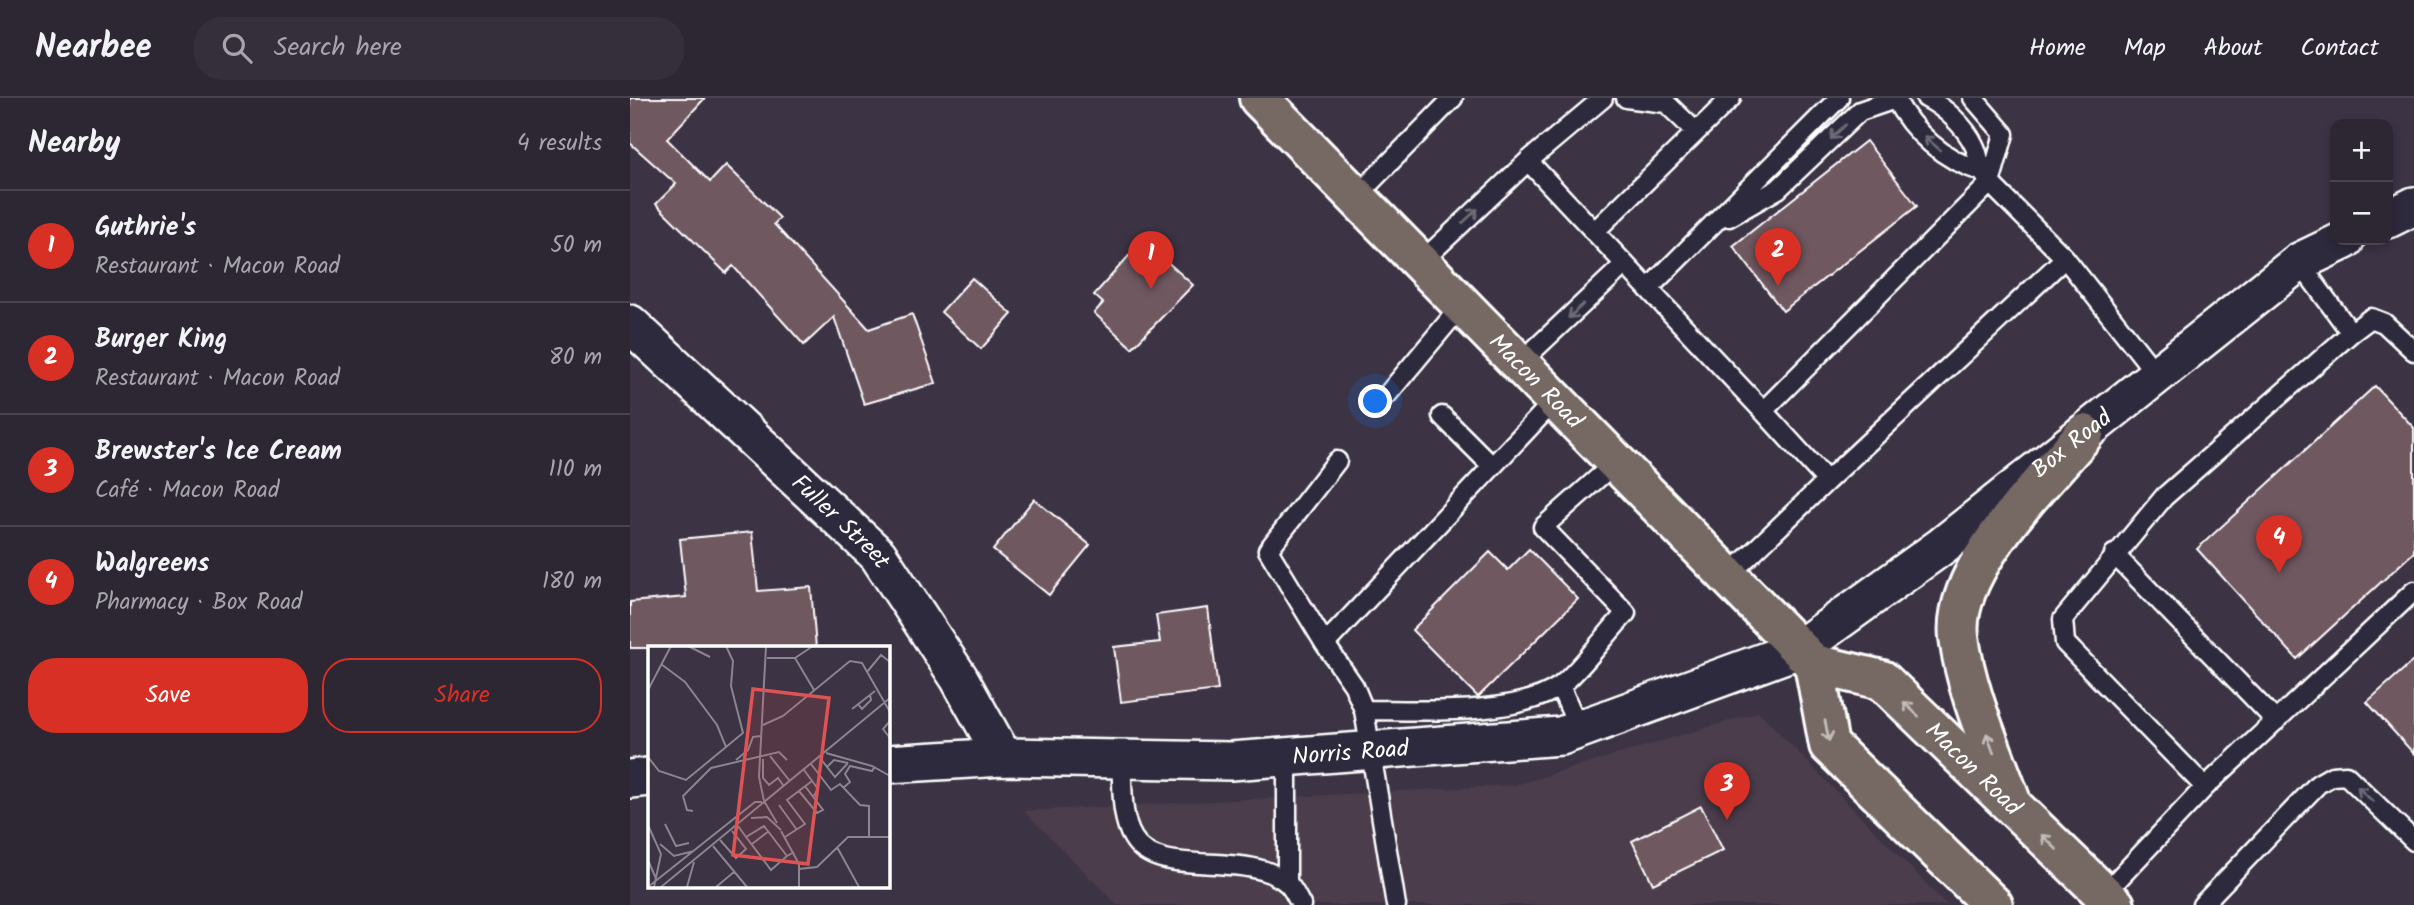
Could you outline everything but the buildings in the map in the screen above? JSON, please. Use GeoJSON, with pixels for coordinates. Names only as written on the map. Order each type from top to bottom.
{"type":"FeatureCollection","features":[{"type":"Feature","properties":{"kind":"main road","name":"Macon Road"},"geometry":{"type":"LineString","coordinates":[[1274,103],[1356,197],[1806,657],[1882,680],[2110,900]]}},
{"type":"Feature","properties":{"kind":"main road"},"geometry":{"type":"LineString","coordinates":[[2013,807],[1971,689],[1959,634],[1964,594],[1981,558],[2084,434]]}},
{"type":"Feature","properties":{"kind":"main road"},"geometry":{"type":"LineString","coordinates":[[1806,657],[1829,745],[1984,902]]}},
{"type":"Feature","properties":{"kind":"street"},"geometry":{"type":"LineString","coordinates":[[2393,216],[2414,205]]}},
{"type":"Feature","properties":{"kind":"street","name":"Box Road"},"geometry":{"type":"LineString","coordinates":[[1806,657],[2299,262],[2335,245]]}},
{"type":"Feature","properties":{"kind":"street","name":"Fuller Street"},"geometry":{"type":"LineString","coordinates":[[630,324],[878,555],[960,678],[1003,757]]}},
{"type":"Feature","properties":{"kind":"street","name":"Norris Road"},"geometry":{"type":"LineString","coordinates":[[889,764],[1003,757],[1231,761],[1561,736],[1806,657]]}},
{"type":"Feature","properties":{"kind":"street"},"geometry":{"type":"LineString","coordinates":[[630,779],[648,778]]}},
{"type":"Feature","properties":{"kind":"lane"},"geometry":{"type":"LineString","coordinates":[[1356,197],[1453,98]]}},
{"type":"Feature","properties":{"kind":"lane"},"geometry":{"type":"LineString","coordinates":[[1420,263],[1528,161],[1603,98]]}},
{"type":"Feature","properties":{"kind":"lane"},"geometry":{"type":"LineString","coordinates":[[1626,98],[1666,103],[1696,132]]}},
{"type":"Feature","properties":{"kind":"lane"},"geometry":{"type":"LineString","coordinates":[[1594,232],[1731,98]]}},
{"type":"Feature","properties":{"kind":"lane"},"geometry":{"type":"LineString","coordinates":[[1648,289],[1839,98]]}},
{"type":"Feature","properties":{"kind":"lane"},"geometry":{"type":"LineString","coordinates":[[1710,227],[1778,189],[1860,111],[1897,98],[1906,121],[1958,165],[1986,177],[2064,258],[2157,375]]}},
{"type":"Feature","properties":{"kind":"lane"},"geometry":{"type":"LineString","coordinates":[[1926,98],[1942,106],[1974,145],[1986,177]]}},
{"type":"Feature","properties":{"kind":"lane"},"geometry":{"type":"LineString","coordinates":[[1763,411],[1986,177],[2004,134],[1973,98]]}},
{"type":"Feature","properties":{"kind":"lane"},"geometry":{"type":"LineString","coordinates":[[1528,161],[1827,481]]}},
{"type":"Feature","properties":{"kind":"lane"},"geometry":{"type":"LineString","coordinates":[[1727,576],[2064,258]]}},
{"type":"Feature","properties":{"kind":"lane"},"geometry":{"type":"LineString","coordinates":[[2299,262],[2351,333]]}},
{"type":"Feature","properties":{"kind":"lane"},"geometry":{"type":"LineString","coordinates":[[1519,364],[1625,264]]}},
{"type":"Feature","properties":{"kind":"lane"},"geometry":{"type":"LineString","coordinates":[[1387,395],[1462,305]]}},
{"type":"Feature","properties":{"kind":"lane"},"geometry":{"type":"LineString","coordinates":[[2205,787],[2065,643],[2063,619],[2114,554],[2164,498],[2351,333],[2371,318],[2384,323],[2414,351]]}},
{"type":"Feature","properties":{"kind":"lane"},"geometry":{"type":"LineString","coordinates":[[1325,644],[1555,400]]}},
{"type":"Feature","properties":{"kind":"lane"},"geometry":{"type":"LineString","coordinates":[[1441,416],[1492,466]]}},
{"type":"Feature","properties":{"kind":"lane"},"geometry":{"type":"LineString","coordinates":[[1336,461],[1268,550],[1354,686],[1364,710],[1396,905]]}},
{"type":"Feature","properties":{"kind":"lane"},"geometry":{"type":"LineString","coordinates":[[1364,710],[1453,710],[1518,703],[1560,686],[1626,613],[1543,527],[1616,462]]}},
{"type":"Feature","properties":{"kind":"lane"},"geometry":{"type":"LineString","coordinates":[[2114,554],[2276,721]]}},
{"type":"Feature","properties":{"kind":"lane"},"geometry":{"type":"LineString","coordinates":[[2110,900],[2205,787],[2414,591]]}},
{"type":"Feature","properties":{"kind":"lane"},"geometry":{"type":"LineString","coordinates":[[1560,686],[1579,729]]}},
{"type":"Feature","properties":{"kind":"lane"},"geometry":{"type":"LineString","coordinates":[[1287,756],[1287,883]]}},
{"type":"Feature","properties":{"kind":"lane"},"geometry":{"type":"LineString","coordinates":[[1121,759],[1131,837],[1143,850],[1169,860],[1254,866],[1287,883],[1301,905]]}},
{"type":"Feature","properties":{"kind":"lane"},"geometry":{"type":"LineString","coordinates":[[2202,905],[2318,784],[2332,776],[2346,775],[2414,841]]}},
{"type":"Feature","properties":{"kind":"shaded area"},"geometry":{"type":"Polygon","coordinates":[[[1759,712],[1947,905],[1117,905],[1024,811],[1515,785],[1759,712]]]}},
{"type":"Feature","properties":{"kind":"place","name":"Burger King"},"geometry":{"type":"Point","coordinates":[1778,286]}},
{"type":"Feature","properties":{"kind":"place","name":"Guthrie's"},"geometry":{"type":"Point","coordinates":[1151,289]}},
{"type":"Feature","properties":{"kind":"place","name":"Walgreens"},"geometry":{"type":"Point","coordinates":[2279,573]}},
{"type":"Feature","properties":{"kind":"place","name":"Brewster's Ice Cream"},"geometry":{"type":"Point","coordinates":[1727,820]}}]}
